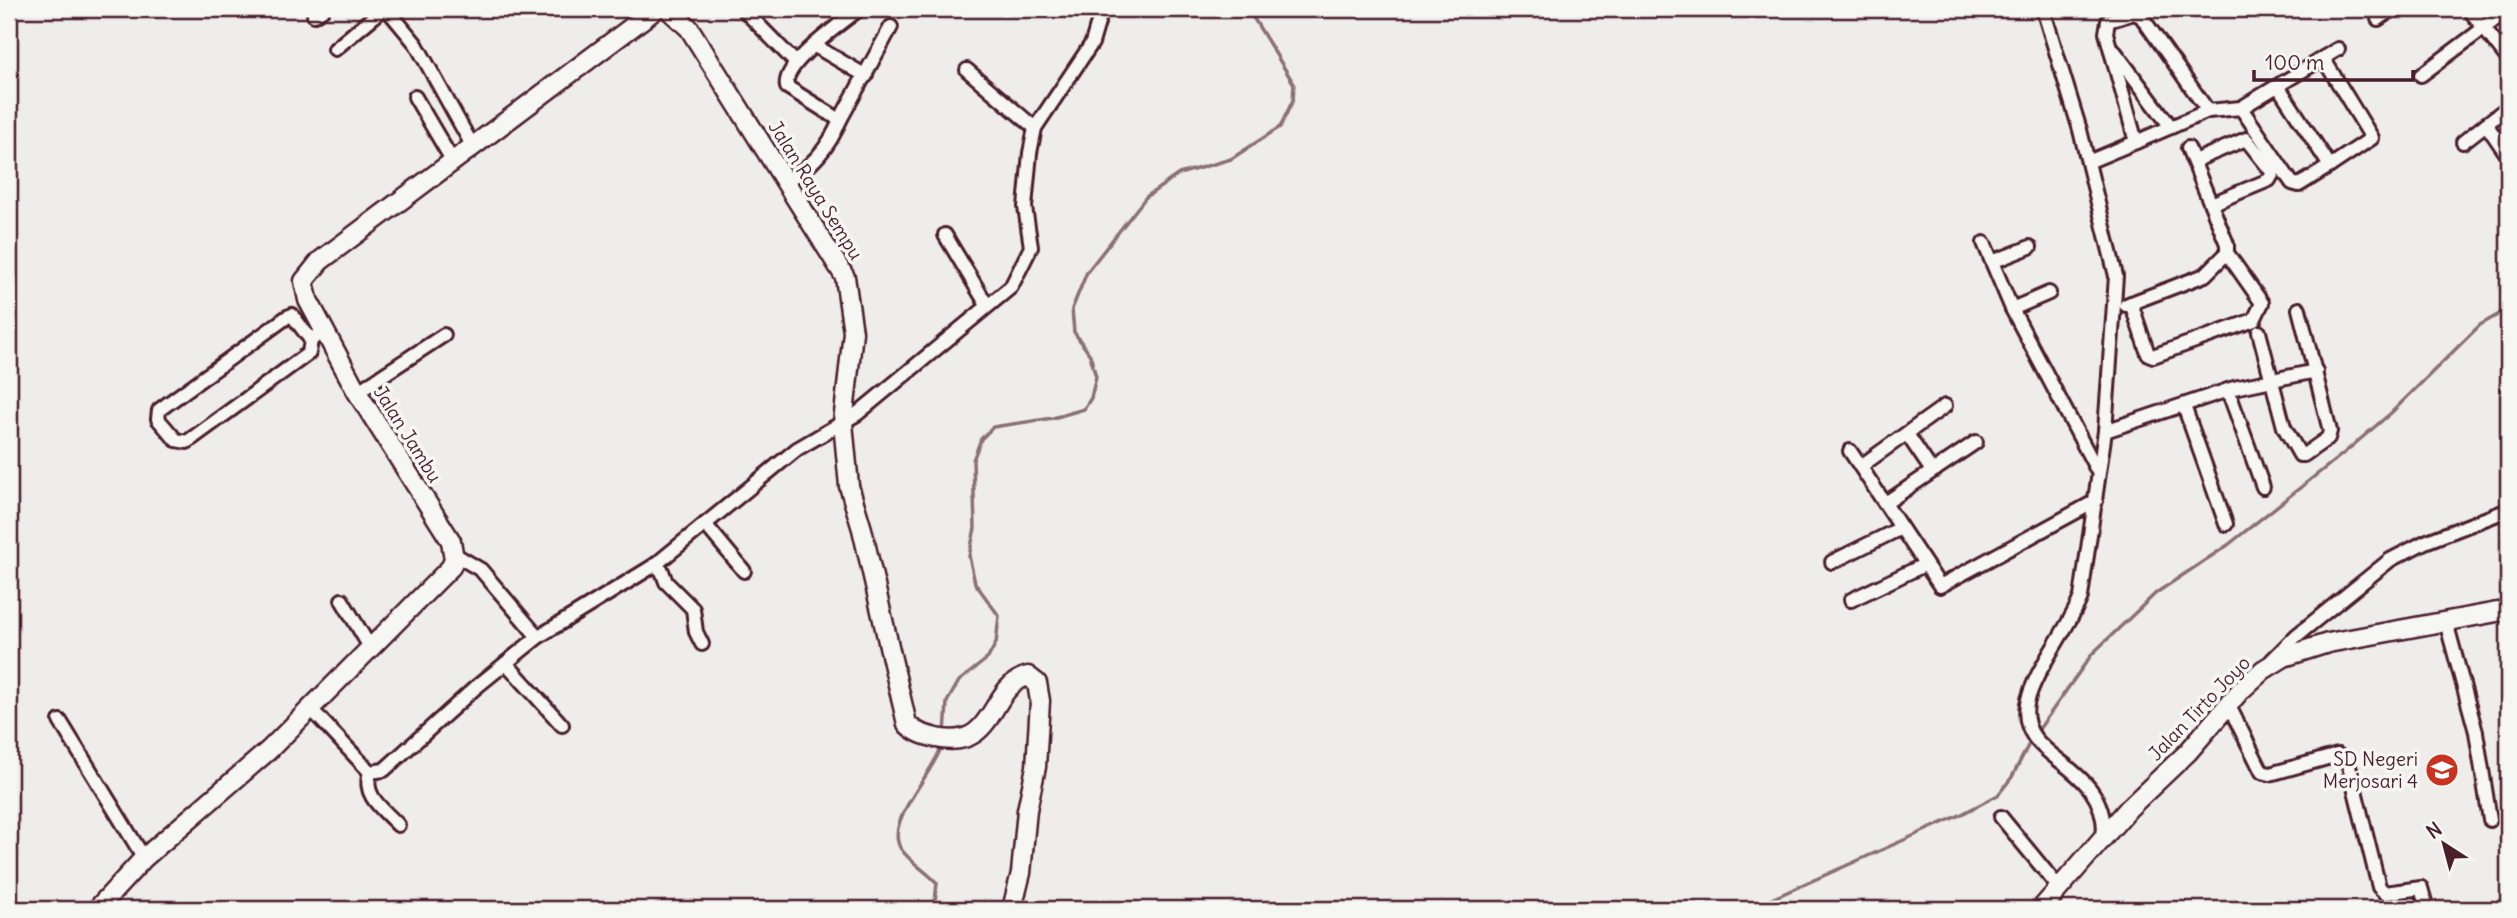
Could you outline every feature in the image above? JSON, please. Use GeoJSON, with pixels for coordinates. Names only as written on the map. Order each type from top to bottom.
{"type":"FeatureCollection","features":[{"type":"Feature","properties":{"kind":"street"},"geometry":{"type":"LineString","coordinates":[[335,49],[385,9],[416,44],[472,145]]}},
{"type":"Feature","properties":{"kind":"street","name":"Jalan Jambu"},"geometry":{"type":"LineString","coordinates":[[454,554],[443,528],[318,335],[303,290],[306,277],[336,248],[656,9]]}},
{"type":"Feature","properties":{"kind":"street","name":"Jalan Raya Sempu"},"geometry":{"type":"LineString","coordinates":[[668,9],[689,29],[839,265],[847,285],[853,332],[843,422],[852,502],[862,529],[904,716],[914,731],[956,742],[971,736],[1016,681],[1028,676],[1037,683],[1040,701],[1036,767],[1027,810],[1021,873],[1012,909]]}},
{"type":"Feature","properties":{"kind":"street"},"geometry":{"type":"LineString","coordinates":[[743,9],[795,62]]}},
{"type":"Feature","properties":{"kind":"street"},"geometry":{"type":"LineString","coordinates":[[840,120],[787,87],[786,80],[795,62],[859,9]]}},
{"type":"Feature","properties":{"kind":"street"},"geometry":{"type":"LineString","coordinates":[[370,772],[384,771],[538,637],[655,565],[797,449],[843,422],[884,393],[1011,287],[1031,247],[1026,208],[1030,153],[1035,128],[1092,43],[1102,9]]}},
{"type":"Feature","properties":{"kind":"street"},"geometry":{"type":"LineString","coordinates":[[2043,9],[2088,162],[2114,263],[2116,308],[2105,431],[2081,597],[2071,623],[2029,696],[2026,713],[2029,730],[2042,748],[2093,791],[2103,810],[2104,836]]}},
{"type":"Feature","properties":{"kind":"street"},"geometry":{"type":"LineString","coordinates":[[2378,19],[2393,9]]}},
{"type":"Feature","properties":{"kind":"street"},"geometry":{"type":"LineString","coordinates":[[2469,9],[2508,59]]}},
{"type":"Feature","properties":{"kind":"street"},"geometry":{"type":"LineString","coordinates":[[2421,75],[2508,10]]}},
{"type":"Feature","properties":{"kind":"street"},"geometry":{"type":"LineString","coordinates":[[2136,142],[2105,27],[2108,21],[2138,13],[2208,111]]}},
{"type":"Feature","properties":{"kind":"street"},"geometry":{"type":"LineString","coordinates":[[785,182],[813,163],[835,134],[891,27]]}},
{"type":"Feature","properties":{"kind":"street"},"geometry":{"type":"LineString","coordinates":[[2109,44],[2171,127]]}},
{"type":"Feature","properties":{"kind":"street"},"geometry":{"type":"LineString","coordinates":[[815,46],[866,76]]}},
{"type":"Feature","properties":{"kind":"street"},"geometry":{"type":"LineString","coordinates":[[2088,162],[2208,111],[2241,108],[2338,49]]}},
{"type":"Feature","properties":{"kind":"street"},"geometry":{"type":"LineString","coordinates":[[2241,108],[2296,186],[2330,166],[2372,138],[2323,58]]}},
{"type":"Feature","properties":{"kind":"street"},"geometry":{"type":"LineString","coordinates":[[967,70],[1035,128]]}},
{"type":"Feature","properties":{"kind":"street"},"geometry":{"type":"LineString","coordinates":[[2278,86],[2330,166]]}},
{"type":"Feature","properties":{"kind":"street"},"geometry":{"type":"LineString","coordinates":[[415,97],[452,160]]}},
{"type":"Feature","properties":{"kind":"street"},"geometry":{"type":"LineString","coordinates":[[2463,142],[2508,107]]}},
{"type":"Feature","properties":{"kind":"street"},"geometry":{"type":"LineString","coordinates":[[2486,124],[2508,156]]}},
{"type":"Feature","properties":{"kind":"street"},"geometry":{"type":"LineString","coordinates":[[2194,161],[2246,139],[2273,173],[2269,180],[2211,204]]}},
{"type":"Feature","properties":{"kind":"street"},"geometry":{"type":"LineString","coordinates":[[2131,303],[2148,354],[2153,356],[2254,320],[2262,303],[2227,253],[2227,244],[2188,148]]}},
{"type":"Feature","properties":{"kind":"street"},"geometry":{"type":"LineString","coordinates":[[945,236],[987,305]]}},
{"type":"Feature","properties":{"kind":"street"},"geometry":{"type":"LineString","coordinates":[[1984,243],[2012,309],[2098,472]]}},
{"type":"Feature","properties":{"kind":"street"},"geometry":{"type":"LineString","coordinates":[[1992,262],[2030,247]]}},
{"type":"Feature","properties":{"kind":"street"},"geometry":{"type":"LineString","coordinates":[[2116,308],[2206,275],[2227,253]]}},
{"type":"Feature","properties":{"kind":"street"},"geometry":{"type":"LineString","coordinates":[[2012,309],[2049,293]]}},
{"type":"Feature","properties":{"kind":"street"},"geometry":{"type":"LineString","coordinates":[[2259,332],[2284,427],[2300,455],[2304,456],[2328,438],[2330,431],[2299,309]]}},
{"type":"Feature","properties":{"kind":"street"},"geometry":{"type":"LineString","coordinates":[[292,315],[318,335],[309,353],[187,442],[176,440],[158,418],[159,410],[287,317],[292,315]]}},
{"type":"Feature","properties":{"kind":"street"},"geometry":{"type":"LineString","coordinates":[[357,392],[444,335]]}},
{"type":"Feature","properties":{"kind":"street"},"geometry":{"type":"LineString","coordinates":[[2105,431],[2228,390],[2316,371]]}},
{"type":"Feature","properties":{"kind":"street"},"geometry":{"type":"LineString","coordinates":[[2228,390],[2263,487]]}},
{"type":"Feature","properties":{"kind":"street"},"geometry":{"type":"LineString","coordinates":[[1861,466],[1945,406]]}},
{"type":"Feature","properties":{"kind":"street"},"geometry":{"type":"LineString","coordinates":[[2184,406],[2226,524]]}},
{"type":"Feature","properties":{"kind":"street"},"geometry":{"type":"LineString","coordinates":[[1907,434],[1932,471]]}},
{"type":"Feature","properties":{"kind":"street"},"geometry":{"type":"LineString","coordinates":[[1887,502],[1976,442]]}},
{"type":"Feature","properties":{"kind":"street"},"geometry":{"type":"LineString","coordinates":[[1850,451],[1887,502],[1937,584],[1944,584],[2096,501]]}},
{"type":"Feature","properties":{"kind":"street"},"geometry":{"type":"LineString","coordinates":[[2263,670],[2296,636],[2390,560],[2425,542],[2508,510]]}},
{"type":"Feature","properties":{"kind":"street"},"geometry":{"type":"LineString","coordinates":[[705,524],[744,571]]}},
{"type":"Feature","properties":{"kind":"street"},"geometry":{"type":"LineString","coordinates":[[1832,562],[1901,528]]}},
{"type":"Feature","properties":{"kind":"street"},"geometry":{"type":"LineString","coordinates":[[97,909],[144,858],[269,750],[311,709],[451,567],[454,554],[481,570],[538,637]]}},
{"type":"Feature","properties":{"kind":"street"},"geometry":{"type":"LineString","coordinates":[[655,565],[662,571],[666,582],[693,609],[696,632],[702,644]]}},
{"type":"Feature","properties":{"kind":"street"},"geometry":{"type":"LineString","coordinates":[[1851,600],[1924,565]]}},
{"type":"Feature","properties":{"kind":"street"},"geometry":{"type":"LineString","coordinates":[[342,600],[371,649]]}},
{"type":"Feature","properties":{"kind":"street","name":"Jalan Tirto Joyo"},"geometry":{"type":"LineString","coordinates":[[2041,909],[2104,836],[2188,752],[2228,704],[2263,670],[2284,657],[2328,643],[2508,610]]}},
{"type":"Feature","properties":{"kind":"street"},"geometry":{"type":"LineString","coordinates":[[2446,622],[2476,732],[2490,820]]}},
{"type":"Feature","properties":{"kind":"street"},"geometry":{"type":"LineString","coordinates":[[506,663],[562,725]]}},
{"type":"Feature","properties":{"kind":"street"},"geometry":{"type":"LineString","coordinates":[[2228,704],[2262,772],[2270,774],[2338,755],[2344,757],[2348,762],[2379,887],[2385,893],[2421,888],[2427,909]]}},
{"type":"Feature","properties":{"kind":"street"},"geometry":{"type":"LineString","coordinates":[[311,709],[370,772]]}},
{"type":"Feature","properties":{"kind":"street"},"geometry":{"type":"LineString","coordinates":[[60,721],[144,858]]}},
{"type":"Feature","properties":{"kind":"street"},"geometry":{"type":"LineString","coordinates":[[370,772],[366,783],[369,794],[398,825]]}},
{"type":"Feature","properties":{"kind":"street"},"geometry":{"type":"LineString","coordinates":[[2001,817],[2060,889]]}},
{"type":"Feature","properties":{"kind":"waterway"},"geometry":{"type":"LineString","coordinates":[[945,735],[947,702],[959,681],[988,658],[996,643],[999,616],[975,583],[969,556],[975,528],[973,460],[981,439],[993,427],[1053,418],[1084,409],[1091,398],[1096,377],[1090,355],[1074,332],[1072,309],[1087,272],[1146,197],[1179,174],[1231,159],[1280,127],[1293,100],[1294,84],[1248,9]]}},
{"type":"Feature","properties":{"kind":"waterway"},"geometry":{"type":"LineString","coordinates":[[2037,732],[2092,654],[2156,593],[2228,545],[2344,453],[2391,413],[2480,325],[2508,309]]}},
{"type":"Feature","properties":{"kind":"waterway"},"geometry":{"type":"LineString","coordinates":[[1749,909],[1960,815],[1998,795],[2012,777],[2032,738]]}},
{"type":"Feature","properties":{"kind":"waterway"},"geometry":{"type":"LineString","coordinates":[[920,909],[935,902],[937,883],[909,858],[901,849],[897,838],[904,812],[942,745]]}},
{"type":"Feature","properties":{"kind":"place","name":"SD Negeri Merjosari 4"},"geometry":{"type":"Point","coordinates":[2442,770]}}]}
